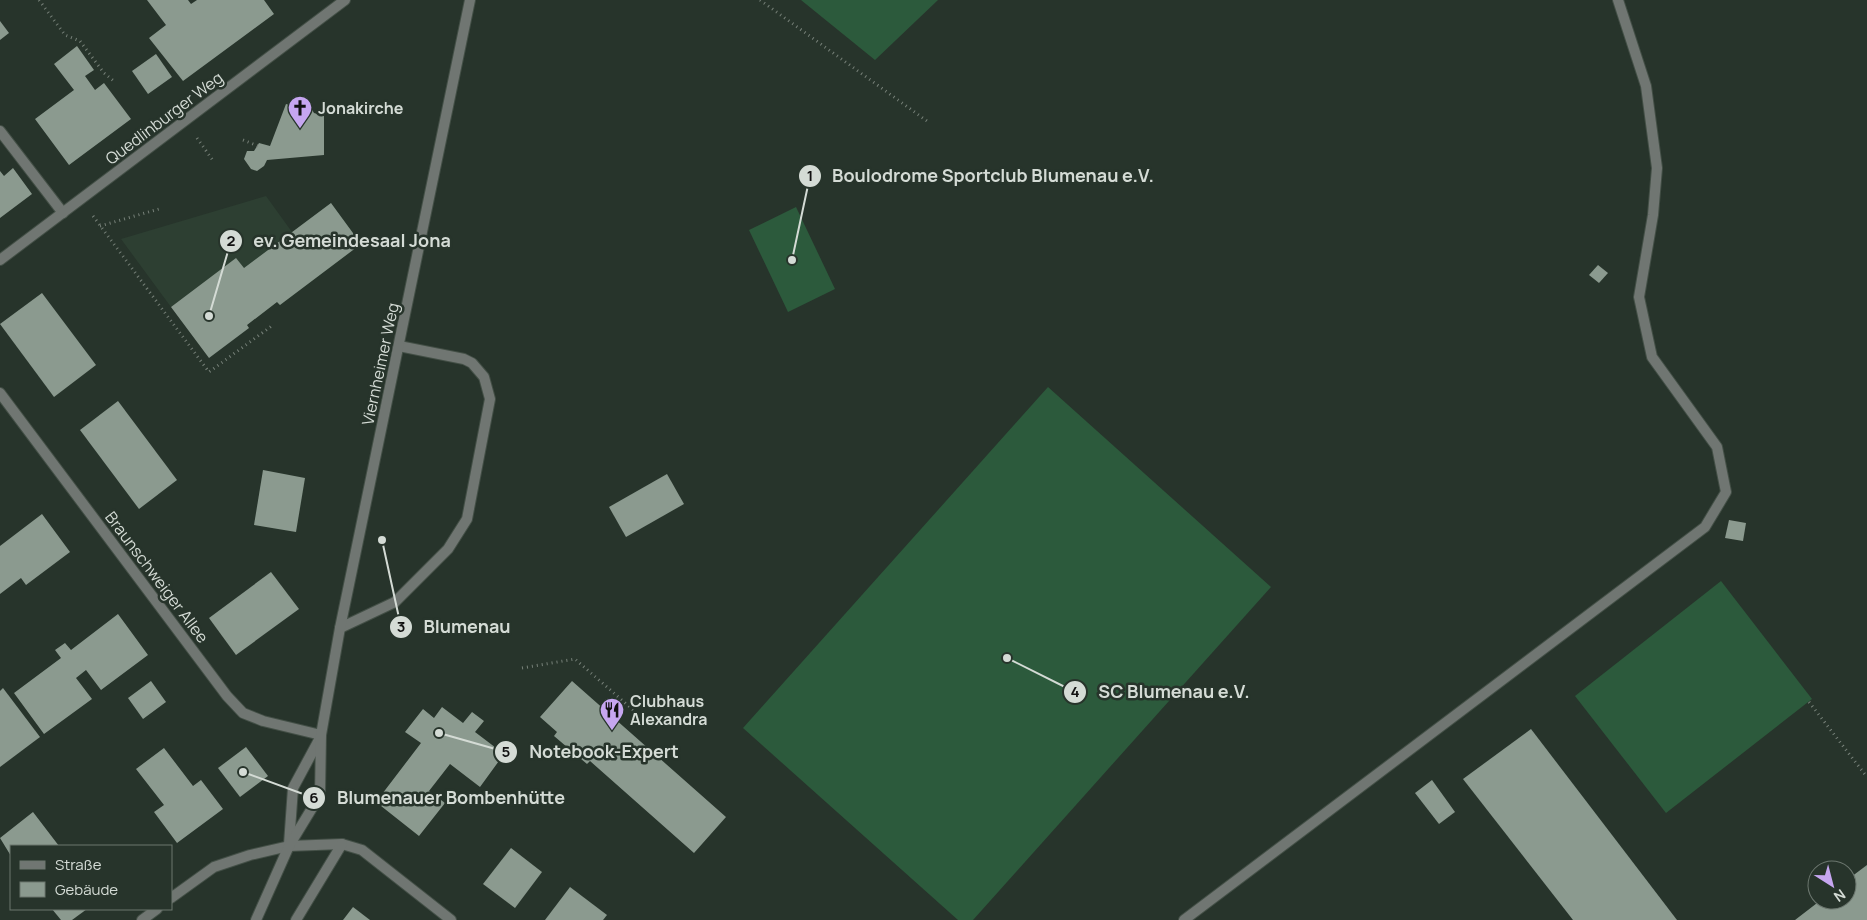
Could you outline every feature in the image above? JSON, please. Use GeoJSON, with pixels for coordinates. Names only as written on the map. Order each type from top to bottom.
{"type":"FeatureCollection","features":[{"type":"Feature","properties":{"kind":"street","name":"Quedlinburger Weg"},"geometry":{"type":"LineString","coordinates":[[0,260],[345,0]]}},
{"type":"Feature","properties":{"kind":"street","name":"Viernheimer Weg"},"geometry":{"type":"LineString","coordinates":[[256,920],[289,846],[320,795],[321,735],[340,628],[470,0]]}},
{"type":"Feature","properties":{"kind":"street"},"geometry":{"type":"LineString","coordinates":[[1184,920],[1706,527],[1726,492],[1717,447],[1652,357],[1650,348],[1639,297],[1653,215],[1657,168],[1646,86],[1618,0]]}},
{"type":"Feature","properties":{"kind":"street"},"geometry":{"type":"LineString","coordinates":[[0,130],[63,213]]}},
{"type":"Feature","properties":{"kind":"street"},"geometry":{"type":"LineString","coordinates":[[340,628],[396,602],[448,549],[462,528],[470,508],[490,399],[484,377],[472,363],[464,359],[399,346]]}},
{"type":"Feature","properties":{"kind":"street","name":"Braunschweiger Allee"},"geometry":{"type":"LineString","coordinates":[[0,393],[227,696],[243,713],[263,721],[321,735]]}},
{"type":"Feature","properties":{"kind":"street","name":"Viernheimer Weg"},"geometry":{"type":"LineString","coordinates":[[289,846],[293,788],[321,735]]}},
{"type":"Feature","properties":{"kind":"street"},"geometry":{"type":"LineString","coordinates":[[296,920],[342,844]]}},
{"type":"Feature","properties":{"kind":"street"},"geometry":{"type":"LineString","coordinates":[[172,897],[214,867],[289,846],[342,844],[362,850],[451,920]]}},
{"type":"Feature","properties":{"kind":"street"},"geometry":{"type":"LineString","coordinates":[[142,920],[156,910]]}},
{"type":"Feature","properties":{"kind":"path"},"geometry":{"type":"LineString","coordinates":[[39,0],[65,35],[80,41],[104,73],[115,82]]}},
{"type":"Feature","properties":{"kind":"path"},"geometry":{"type":"LineString","coordinates":[[760,0],[927,122]]}},
{"type":"Feature","properties":{"kind":"path"},"geometry":{"type":"LineString","coordinates":[[184,122],[214,162]]}},
{"type":"Feature","properties":{"kind":"path"},"geometry":{"type":"LineString","coordinates":[[243,140],[258,146]]}},
{"type":"Feature","properties":{"kind":"path"},"geometry":{"type":"LineString","coordinates":[[80,199],[209,372],[273,325]]}},
{"type":"Feature","properties":{"kind":"path"},"geometry":{"type":"LineString","coordinates":[[100,226],[159,209]]}},
{"type":"Feature","properties":{"kind":"path"},"geometry":{"type":"LineString","coordinates":[[522,668],[576,660],[648,723]]}},
{"type":"Feature","properties":{"kind":"path"},"geometry":{"type":"LineString","coordinates":[[1809,702],[1867,777]]}},
{"type":"Feature","properties":{"kind":"shaded area"},"geometry":{"type":"Polygon","coordinates":[[[266,196],[292,232],[331,203],[361,244],[280,305],[277,302],[247,325],[211,277],[171,307],[121,239],[266,196]]]}},
{"type":"Feature","properties":{"kind":"green space"},"geometry":{"type":"Polygon","coordinates":[[[801,0],[938,0],[875,60],[801,0]]]}},
{"type":"Feature","properties":{"kind":"green space"},"geometry":{"type":"Polygon","coordinates":[[[796,207],[835,289],[788,312],[749,230],[796,207]]]}},
{"type":"Feature","properties":{"kind":"green space"},"geometry":{"type":"Polygon","coordinates":[[[1048,387],[1271,587],[973,920],[958,920],[743,728],[1048,387]]]}},
{"type":"Feature","properties":{"kind":"green space"},"geometry":{"type":"Polygon","coordinates":[[[1721,581],[1812,699],[1666,813],[1575,696],[1721,581]]]}},
{"type":"Feature","properties":{"kind":"building"},"geometry":{"type":"Polygon","coordinates":[[[147,0],[188,0],[191,4],[197,0],[264,0],[274,14],[183,81],[149,38],[166,25],[147,0]]]}},
{"type":"Feature","properties":{"kind":"building"},"geometry":{"type":"Polygon","coordinates":[[[0,21],[9,33],[0,40],[0,21]]]}},
{"type":"Feature","properties":{"kind":"building"},"geometry":{"type":"Polygon","coordinates":[[[77,46],[94,70],[85,76],[95,90],[104,83],[131,119],[69,165],[35,119],[74,90],[54,64],[77,46]]]}},
{"type":"Feature","properties":{"kind":"building"},"geometry":{"type":"Polygon","coordinates":[[[156,54],[172,77],[148,94],[132,71],[156,54]]]}},
{"type":"Feature","properties":{"kind":"building","name":"Jonakirche"},"geometry":{"type":"Polygon","coordinates":[[[308,103],[314,113],[324,116],[324,155],[267,160],[264,166],[257,171],[251,169],[244,159],[247,151],[254,151],[259,143],[270,146],[286,104],[299,108],[308,103]]]}},
{"type":"Feature","properties":{"kind":"building"},"geometry":{"type":"Polygon","coordinates":[[[13,168],[32,194],[0,218],[0,171],[4,176],[13,168]]]}},
{"type":"Feature","properties":{"kind":"building"},"geometry":{"type":"Polygon","coordinates":[[[331,203],[361,244],[280,305],[277,302],[247,325],[249,328],[209,358],[171,307],[236,258],[244,268],[331,203]]]}},
{"type":"Feature","properties":{"kind":"building"},"geometry":{"type":"Polygon","coordinates":[[[1598,265],[1608,273],[1599,283],[1589,275],[1598,265]]]}},
{"type":"Feature","properties":{"kind":"building"},"geometry":{"type":"Polygon","coordinates":[[[42,293],[96,365],[54,397],[0,324],[42,293]]]}},
{"type":"Feature","properties":{"kind":"building"},"geometry":{"type":"Polygon","coordinates":[[[118,401],[177,480],[139,509],[80,430],[118,401]]]}},
{"type":"Feature","properties":{"kind":"building"},"geometry":{"type":"Polygon","coordinates":[[[263,470],[305,478],[296,532],[254,525],[263,470]]]}},
{"type":"Feature","properties":{"kind":"building"},"geometry":{"type":"Polygon","coordinates":[[[667,474],[684,504],[626,537],[609,507],[667,474]]]}},
{"type":"Feature","properties":{"kind":"building"},"geometry":{"type":"Polygon","coordinates":[[[42,514],[70,552],[26,585],[21,578],[0,594],[0,546],[42,514]]]}},
{"type":"Feature","properties":{"kind":"building"},"geometry":{"type":"Polygon","coordinates":[[[1729,520],[1746,523],[1743,541],[1725,538],[1729,520]]]}},
{"type":"Feature","properties":{"kind":"building"},"geometry":{"type":"Polygon","coordinates":[[[271,572],[299,609],[236,655],[209,618],[271,572]]]}},
{"type":"Feature","properties":{"kind":"building"},"geometry":{"type":"Polygon","coordinates":[[[118,614],[148,655],[101,690],[86,670],[76,678],[92,699],[44,734],[14,693],[61,658],[55,650],[65,643],[71,650],[118,614]]]}},
{"type":"Feature","properties":{"kind":"building"},"geometry":{"type":"Polygon","coordinates":[[[151,681],[166,702],[143,719],[128,698],[151,681]]]}},
{"type":"Feature","properties":{"kind":"building"},"geometry":{"type":"Polygon","coordinates":[[[572,681],[726,817],[694,853],[590,761],[587,764],[554,736],[557,732],[540,717],[572,681]]]}},
{"type":"Feature","properties":{"kind":"building"},"geometry":{"type":"Polygon","coordinates":[[[3,688],[40,737],[0,767],[0,691],[3,688]]]}},
{"type":"Feature","properties":{"kind":"building"},"geometry":{"type":"Polygon","coordinates":[[[442,707],[463,723],[472,712],[484,721],[475,732],[504,754],[480,787],[450,764],[429,791],[445,803],[419,836],[376,802],[421,743],[405,732],[423,709],[434,718],[442,707]]]}},
{"type":"Feature","properties":{"kind":"building"},"geometry":{"type":"Polygon","coordinates":[[[1531,729],[1677,920],[1573,920],[1463,779],[1531,729]]]}},
{"type":"Feature","properties":{"kind":"building"},"geometry":{"type":"Polygon","coordinates":[[[246,747],[268,776],[240,797],[218,768],[246,747]]]}},
{"type":"Feature","properties":{"kind":"building"},"geometry":{"type":"Polygon","coordinates":[[[164,748],[193,786],[201,780],[223,809],[177,843],[154,812],[164,805],[136,769],[164,748]]]}},
{"type":"Feature","properties":{"kind":"building"},"geometry":{"type":"Polygon","coordinates":[[[1432,780],[1455,812],[1439,824],[1415,793],[1432,780]]]}},
{"type":"Feature","properties":{"kind":"building"},"geometry":{"type":"Polygon","coordinates":[[[33,812],[58,845],[10,845],[10,854],[0,838],[33,812]]]}},
{"type":"Feature","properties":{"kind":"building"},"geometry":{"type":"Polygon","coordinates":[[[511,848],[542,872],[515,908],[483,884],[511,848]]]}},
{"type":"Feature","properties":{"kind":"building"},"geometry":{"type":"Polygon","coordinates":[[[1867,865],[1867,920],[1795,920],[1808,910],[1857,910],[1857,872],[1867,865]]]}},
{"type":"Feature","properties":{"kind":"building"},"geometry":{"type":"Polygon","coordinates":[[[570,887],[607,915],[603,920],[545,920],[570,887]]]}},
{"type":"Feature","properties":{"kind":"building"},"geometry":{"type":"Polygon","coordinates":[[[353,907],[370,920],[343,920],[353,907]]]}},
{"type":"Feature","properties":{"kind":"building"},"geometry":{"type":"Polygon","coordinates":[[[53,910],[86,910],[72,920],[61,920],[53,910]]]}},
{"type":"Feature","properties":{"kind":"place","name":"Jonakirche"},"geometry":{"type":"Point","coordinates":[300,129]}},
{"type":"Feature","properties":{"kind":"place","name":"Boulodrome Sportclub Blumenau e.V."},"geometry":{"type":"Point","coordinates":[792,260]}},
{"type":"Feature","properties":{"kind":"place","name":"ev. Gemeindesaal Jona"},"geometry":{"type":"Point","coordinates":[209,316]}},
{"type":"Feature","properties":{"kind":"place","name":"Blumenau"},"geometry":{"type":"Point","coordinates":[382,540]}},
{"type":"Feature","properties":{"kind":"place","name":"SC Blumenau e.V."},"geometry":{"type":"Point","coordinates":[1007,658]}},
{"type":"Feature","properties":{"kind":"place","name":"Clubhaus Alexandra"},"geometry":{"type":"Point","coordinates":[612,731]}},
{"type":"Feature","properties":{"kind":"place","name":"Notebook-Expert"},"geometry":{"type":"Point","coordinates":[439,733]}},
{"type":"Feature","properties":{"kind":"place","name":"Blumenauer Bombenhütte"},"geometry":{"type":"Point","coordinates":[243,772]}}]}
